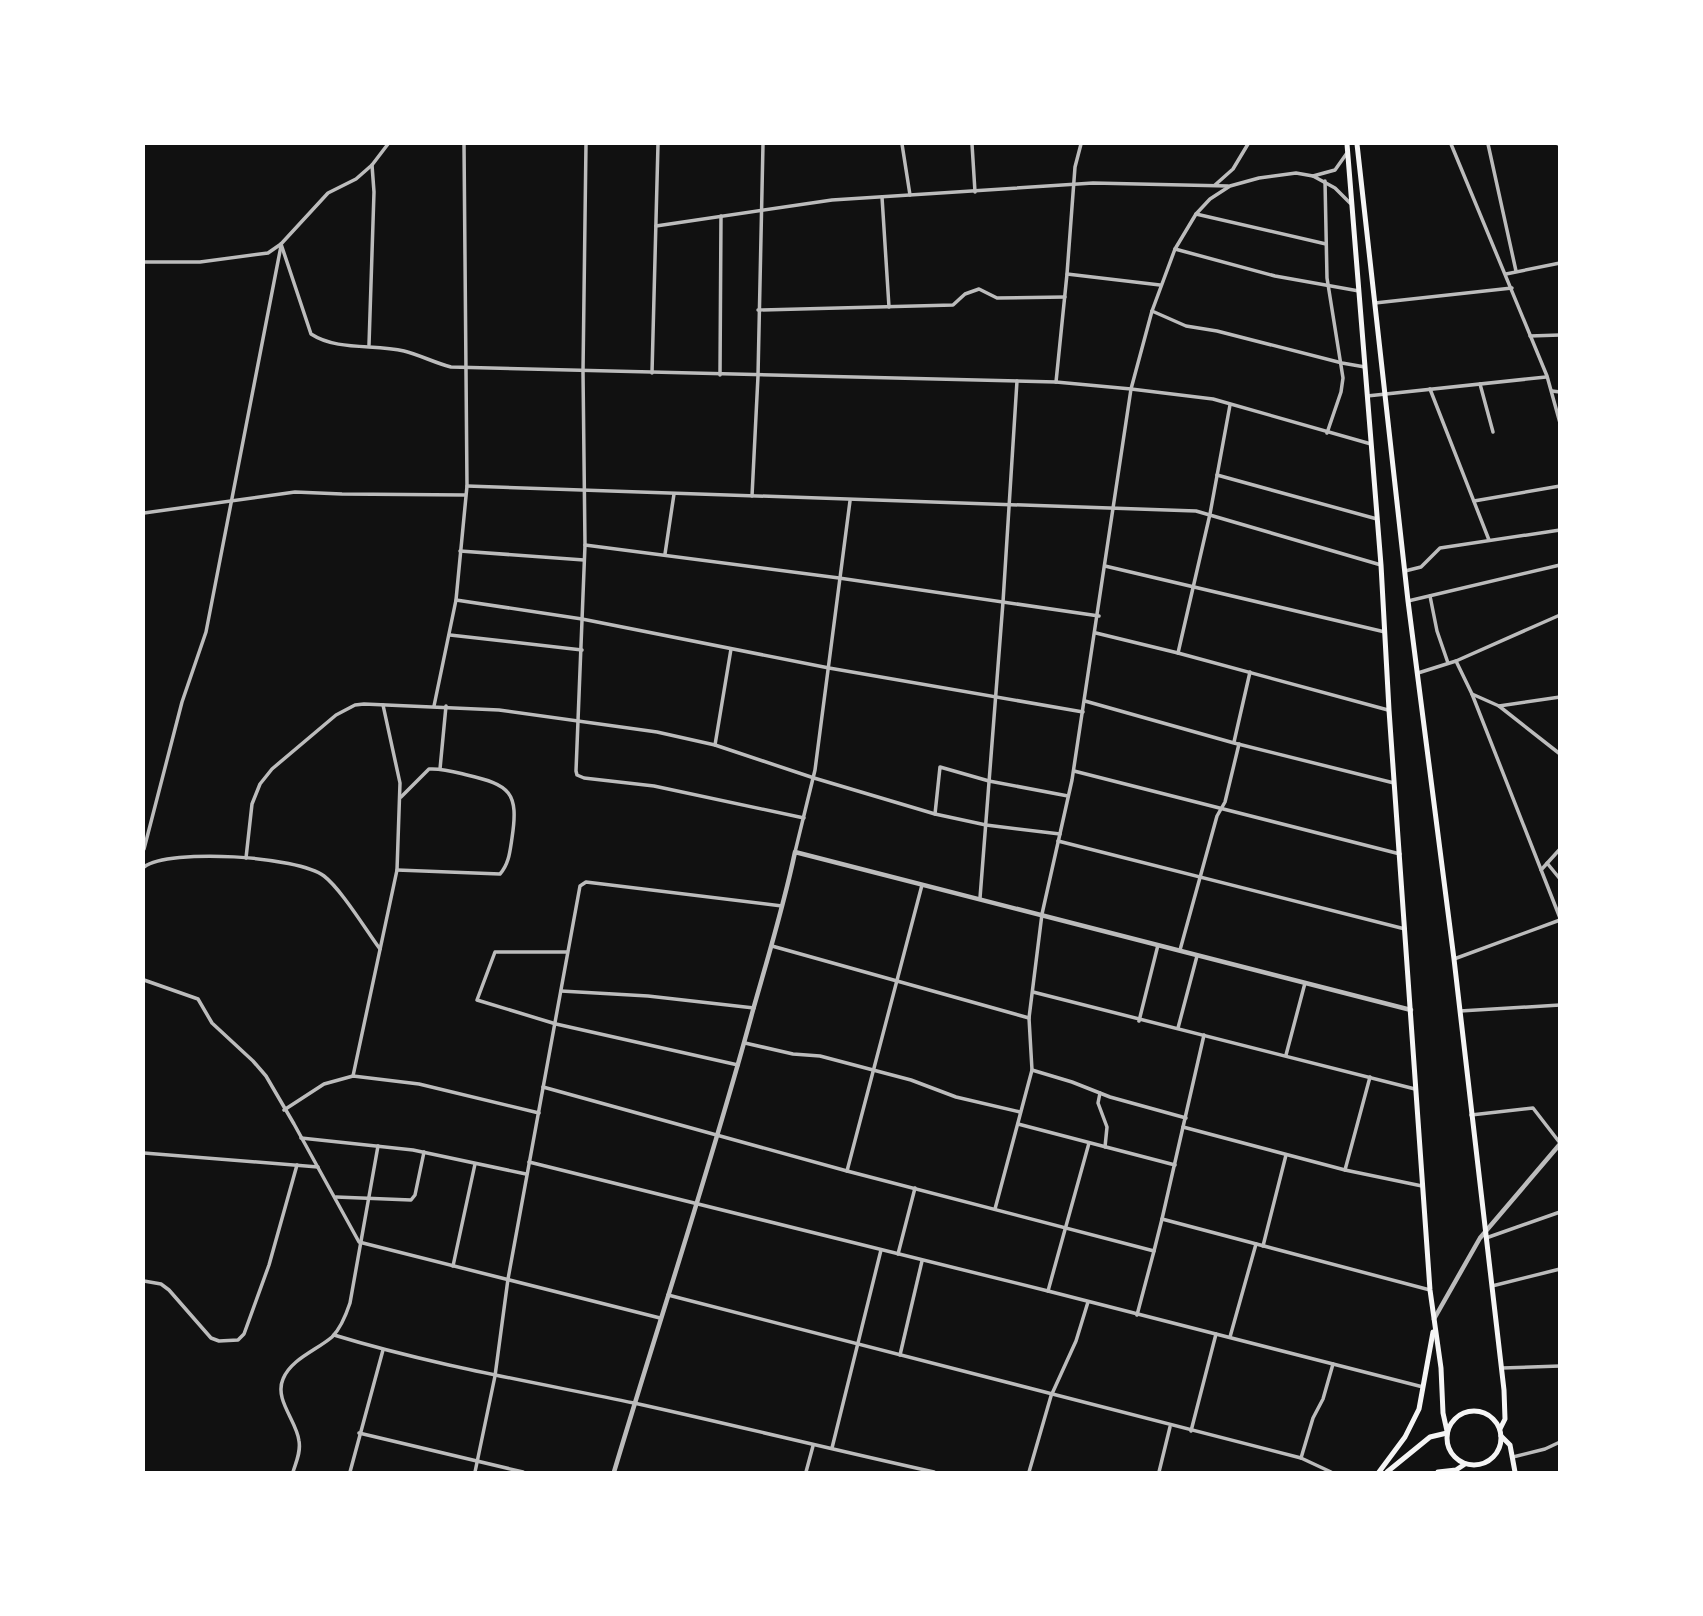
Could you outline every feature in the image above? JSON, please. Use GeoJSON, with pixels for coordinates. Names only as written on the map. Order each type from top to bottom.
{"type":"FeatureCollection","features":[{"type":"Feature","properties":{"kind":"main road"},"geometry":{"type":"LineString","coordinates":[[1347,144],[1381,565],[1430,1290],[1441,1368],[1447,1440],[1452,1454],[1465,1464],[1469,1472]]}},
{"type":"Feature","properties":{"kind":"main road"},"geometry":{"type":"LineString","coordinates":[[1357,144],[1408,601],[1454,959],[1506,1413],[1500,1445],[1491,1459],[1483,1463],[1465,1464],[1457,1471],[1438,1472]]}},
{"type":"Feature","properties":{"kind":"main road"},"geometry":{"type":"LineString","coordinates":[[1378,1472],[1410,1428],[1424,1388],[1434,1323]]}},
{"type":"Feature","properties":{"kind":"main road"},"geometry":{"type":"LineString","coordinates":[[1387,1472],[1430,1437],[1447,1432],[1455,1417],[1469,1411],[1485,1412],[1497,1422],[1510,1445],[1515,1472]]}},
{"type":"Feature","properties":{"kind":"street"},"geometry":{"type":"LineString","coordinates":[[144,262],[200,262],[268,253],[281,244],[328,192],[356,179],[372,166],[388,144]]}},
{"type":"Feature","properties":{"kind":"street"},"geometry":{"type":"LineString","coordinates":[[434,706],[456,600],[467,486],[464,144]]}},
{"type":"Feature","properties":{"kind":"street"},"geometry":{"type":"LineString","coordinates":[[586,144],[583,372],[585,545],[575,767],[577,775],[654,786],[804,818]]}},
{"type":"Feature","properties":{"kind":"street"},"geometry":{"type":"LineString","coordinates":[[652,373],[657,144]]}},
{"type":"Feature","properties":{"kind":"street"},"geometry":{"type":"LineString","coordinates":[[752,496],[758,376],[763,144]]}},
{"type":"Feature","properties":{"kind":"street"},"geometry":{"type":"LineString","coordinates":[[902,144],[910,195]]}},
{"type":"Feature","properties":{"kind":"street"},"geometry":{"type":"LineString","coordinates":[[972,144],[975,192]]}},
{"type":"Feature","properties":{"kind":"street"},"geometry":{"type":"LineString","coordinates":[[1056,382],[1073,184],[1081,144]]}},
{"type":"Feature","properties":{"kind":"street"},"geometry":{"type":"LineString","coordinates":[[1214,186],[1237,164],[1248,144]]}},
{"type":"Feature","properties":{"kind":"street"},"geometry":{"type":"LineString","coordinates":[[1451,144],[1547,376],[1559,423]]}},
{"type":"Feature","properties":{"kind":"street"},"geometry":{"type":"LineString","coordinates":[[1488,144],[1516,271]]}},
{"type":"Feature","properties":{"kind":"street"},"geometry":{"type":"LineString","coordinates":[[1313,176],[1335,170],[1348,151]]}},
{"type":"Feature","properties":{"kind":"street"},"geometry":{"type":"LineString","coordinates":[[369,345],[374,192],[372,166]]}},
{"type":"Feature","properties":{"kind":"street"},"geometry":{"type":"LineString","coordinates":[[656,226],[832,200],[1073,184],[1137,182],[1230,186],[1296,173],[1325,181],[1352,205]]}},
{"type":"Feature","properties":{"kind":"street"},"geometry":{"type":"LineString","coordinates":[[1325,181],[1328,287],[1342,363],[1342,387],[1327,433]]}},
{"type":"Feature","properties":{"kind":"street"},"geometry":{"type":"LineString","coordinates":[[995,1209],[1032,1070],[1029,1018],[1042,914],[1074,771],[1131,388],[1160,285],[1175,249],[1196,214],[1210,199],[1230,186]]}},
{"type":"Feature","properties":{"kind":"street"},"geometry":{"type":"LineString","coordinates":[[882,197],[889,307]]}},
{"type":"Feature","properties":{"kind":"street"},"geometry":{"type":"LineString","coordinates":[[1196,214],[1325,244]]}},
{"type":"Feature","properties":{"kind":"street"},"geometry":{"type":"LineString","coordinates":[[720,375],[721,216]]}},
{"type":"Feature","properties":{"kind":"street"},"geometry":{"type":"LineString","coordinates":[[281,244],[311,334],[336,344],[369,345],[404,351],[439,364],[465,369],[1056,382],[1131,388],[1208,398],[1371,444]]}},
{"type":"Feature","properties":{"kind":"street"},"geometry":{"type":"LineString","coordinates":[[144,849],[182,702],[206,632],[281,244]]}},
{"type":"Feature","properties":{"kind":"street"},"geometry":{"type":"LineString","coordinates":[[1175,249],[1275,276],[1359,291]]}},
{"type":"Feature","properties":{"kind":"street"},"geometry":{"type":"LineString","coordinates":[[1506,274],[1559,263]]}},
{"type":"Feature","properties":{"kind":"street"},"geometry":{"type":"LineString","coordinates":[[1067,274],[1160,285]]}},
{"type":"Feature","properties":{"kind":"street"},"geometry":{"type":"LineString","coordinates":[[1375,303],[1511,288]]}},
{"type":"Feature","properties":{"kind":"street"},"geometry":{"type":"LineString","coordinates":[[758,310],[953,305],[965,294],[979,289],[998,298],[1065,297]]}},
{"type":"Feature","properties":{"kind":"street"},"geometry":{"type":"LineString","coordinates":[[1152,311],[1186,326],[1365,367]]}},
{"type":"Feature","properties":{"kind":"street"},"geometry":{"type":"LineString","coordinates":[[1530,336],[1559,335]]}},
{"type":"Feature","properties":{"kind":"street"},"geometry":{"type":"LineString","coordinates":[[1367,396],[1547,376]]}},
{"type":"Feature","properties":{"kind":"street"},"geometry":{"type":"LineString","coordinates":[[980,898],[1017,381]]}},
{"type":"Feature","properties":{"kind":"street"},"geometry":{"type":"LineString","coordinates":[[1480,384],[1493,432]]}},
{"type":"Feature","properties":{"kind":"street"},"geometry":{"type":"LineString","coordinates":[[1430,389],[1489,540]]}},
{"type":"Feature","properties":{"kind":"street"},"geometry":{"type":"LineString","coordinates":[[1552,391],[1559,392]]}},
{"type":"Feature","properties":{"kind":"street"},"geometry":{"type":"LineString","coordinates":[[1178,653],[1210,514],[1230,405]]}},
{"type":"Feature","properties":{"kind":"street"},"geometry":{"type":"LineString","coordinates":[[1217,475],[1377,519]]}},
{"type":"Feature","properties":{"kind":"street"},"geometry":{"type":"LineString","coordinates":[[467,486],[1196,511],[1381,565]]}},
{"type":"Feature","properties":{"kind":"street"},"geometry":{"type":"LineString","coordinates":[[1474,501],[1559,486]]}},
{"type":"Feature","properties":{"kind":"street"},"geometry":{"type":"LineString","coordinates":[[144,513],[295,492],[466,495]]}},
{"type":"Feature","properties":{"kind":"street"},"geometry":{"type":"LineString","coordinates":[[665,554],[674,493]]}},
{"type":"Feature","properties":{"kind":"street"},"geometry":{"type":"LineString","coordinates":[[614,1472],[660,1318],[698,1205],[784,906],[814,778],[850,501]]}},
{"type":"Feature","properties":{"kind":"street"},"geometry":{"type":"LineString","coordinates":[[1405,571],[1423,566],[1437,549],[1559,530]]}},
{"type":"Feature","properties":{"kind":"street"},"geometry":{"type":"LineString","coordinates":[[585,545],[839,578],[1098,616]]}},
{"type":"Feature","properties":{"kind":"street"},"geometry":{"type":"LineString","coordinates":[[460,551],[584,560]]}},
{"type":"Feature","properties":{"kind":"street"},"geometry":{"type":"LineString","coordinates":[[1408,601],[1559,565]]}},
{"type":"Feature","properties":{"kind":"street"},"geometry":{"type":"LineString","coordinates":[[1105,566],[1385,632]]}},
{"type":"Feature","properties":{"kind":"street"},"geometry":{"type":"LineString","coordinates":[[1430,596],[1437,631],[1448,663]]}},
{"type":"Feature","properties":{"kind":"street"},"geometry":{"type":"LineString","coordinates":[[456,600],[582,618],[830,668],[1083,712]]}},
{"type":"Feature","properties":{"kind":"street"},"geometry":{"type":"LineString","coordinates":[[1418,673],[1456,660],[1559,615]]}},
{"type":"Feature","properties":{"kind":"street"},"geometry":{"type":"LineString","coordinates":[[1096,633],[1389,710]]}},
{"type":"Feature","properties":{"kind":"street"},"geometry":{"type":"LineString","coordinates":[[450,635],[582,650]]}},
{"type":"Feature","properties":{"kind":"street"},"geometry":{"type":"LineString","coordinates":[[715,745],[731,649]]}},
{"type":"Feature","properties":{"kind":"street"},"geometry":{"type":"LineString","coordinates":[[1454,959],[1559,919],[1472,694],[1456,660]]}},
{"type":"Feature","properties":{"kind":"street"},"geometry":{"type":"LineString","coordinates":[[1180,951],[1199,876],[1217,817],[1225,802],[1250,672]]}},
{"type":"Feature","properties":{"kind":"street"},"geometry":{"type":"LineString","coordinates":[[1472,694],[1499,706],[1559,754]]}},
{"type":"Feature","properties":{"kind":"street"},"geometry":{"type":"LineString","coordinates":[[1499,706],[1559,697]]}},
{"type":"Feature","properties":{"kind":"street"},"geometry":{"type":"LineString","coordinates":[[1085,701],[1236,744],[1395,784]]}},
{"type":"Feature","properties":{"kind":"street"},"geometry":{"type":"LineString","coordinates":[[246,858],[255,793],[272,769],[346,709],[355,705],[499,709],[657,732],[715,745],[935,814],[986,825],[1060,834]]}},
{"type":"Feature","properties":{"kind":"street"},"geometry":{"type":"LineString","coordinates":[[353,1076],[397,870],[401,797],[383,705]]}},
{"type":"Feature","properties":{"kind":"street"},"geometry":{"type":"LineString","coordinates":[[440,769],[446,706]]}},
{"type":"Feature","properties":{"kind":"street"},"geometry":{"type":"LineString","coordinates":[[935,814],[940,767],[989,781],[1068,796]]}},
{"type":"Feature","properties":{"kind":"street"},"geometry":{"type":"LineString","coordinates":[[397,870],[495,875],[503,871],[507,863],[514,822],[514,810],[507,792],[498,783],[440,769],[429,769],[401,797]]}},
{"type":"Feature","properties":{"kind":"street"},"geometry":{"type":"LineString","coordinates":[[1074,771],[1400,855]]}},
{"type":"Feature","properties":{"kind":"street"},"geometry":{"type":"LineString","coordinates":[[1058,841],[1405,929]]}},
{"type":"Feature","properties":{"kind":"street"},"geometry":{"type":"LineString","coordinates":[[1541,870],[1559,849]]}},
{"type":"Feature","properties":{"kind":"street"},"geometry":{"type":"LineString","coordinates":[[795,852],[1411,1010]]}},
{"type":"Feature","properties":{"kind":"street"},"geometry":{"type":"LineString","coordinates":[[144,867],[159,859],[180,858],[246,858],[293,864],[323,875],[380,949]]}},
{"type":"Feature","properties":{"kind":"street"},"geometry":{"type":"LineString","coordinates":[[1547,863],[1559,879]]}},
{"type":"Feature","properties":{"kind":"street"},"geometry":{"type":"LineString","coordinates":[[475,1472],[495,1376],[526,1174],[580,886],[586,882],[784,906]]}},
{"type":"Feature","properties":{"kind":"street"},"geometry":{"type":"LineString","coordinates":[[847,1171],[922,883]]}},
{"type":"Feature","properties":{"kind":"street"},"geometry":{"type":"LineString","coordinates":[[1139,1021],[1157,945]]}},
{"type":"Feature","properties":{"kind":"street"},"geometry":{"type":"LineString","coordinates":[[772,946],[1029,1018]]}},
{"type":"Feature","properties":{"kind":"street"},"geometry":{"type":"LineString","coordinates":[[568,952],[495,952],[477,998],[483,1003],[556,1024],[738,1065]]}},
{"type":"Feature","properties":{"kind":"street"},"geometry":{"type":"LineString","coordinates":[[1178,1028],[1197,956]]}},
{"type":"Feature","properties":{"kind":"street"},"geometry":{"type":"LineString","coordinates":[[144,980],[198,999],[212,1023],[253,1060],[266,1076],[359,1242],[660,1318]]}},
{"type":"Feature","properties":{"kind":"street"},"geometry":{"type":"LineString","coordinates":[[1286,1055],[1305,983]]}},
{"type":"Feature","properties":{"kind":"street"},"geometry":{"type":"LineString","coordinates":[[561,990],[648,996],[754,1008]]}},
{"type":"Feature","properties":{"kind":"street"},"geometry":{"type":"LineString","coordinates":[[1033,992],[1417,1090]]}},
{"type":"Feature","properties":{"kind":"street"},"geometry":{"type":"LineString","coordinates":[[1460,1011],[1559,1005]]}},
{"type":"Feature","properties":{"kind":"street"},"geometry":{"type":"LineString","coordinates":[[1137,1315],[1204,1035]]}},
{"type":"Feature","properties":{"kind":"street"},"geometry":{"type":"LineString","coordinates":[[745,1043],[875,1069],[956,1097],[1021,1113]]}},
{"type":"Feature","properties":{"kind":"street"},"geometry":{"type":"LineString","coordinates":[[1032,1070],[1186,1118]]}},
{"type":"Feature","properties":{"kind":"street"},"geometry":{"type":"LineString","coordinates":[[284,1110],[324,1084],[353,1076],[419,1084],[539,1113]]}},
{"type":"Feature","properties":{"kind":"street"},"geometry":{"type":"LineString","coordinates":[[1345,1170],[1370,1077]]}},
{"type":"Feature","properties":{"kind":"street"},"geometry":{"type":"LineString","coordinates":[[543,1087],[847,1171],[1154,1251]]}},
{"type":"Feature","properties":{"kind":"street"},"geometry":{"type":"LineString","coordinates":[[1100,1093],[1099,1108],[1107,1127],[1105,1147]]}},
{"type":"Feature","properties":{"kind":"street"},"geometry":{"type":"LineString","coordinates":[[1434,1323],[1486,1235],[1559,1143],[1533,1108],[1471,1115]]}},
{"type":"Feature","properties":{"kind":"street"},"geometry":{"type":"LineString","coordinates":[[1018,1124],[1175,1165]]}},
{"type":"Feature","properties":{"kind":"street"},"geometry":{"type":"LineString","coordinates":[[1183,1127],[1345,1170],[1423,1186]]}},
{"type":"Feature","properties":{"kind":"street"},"geometry":{"type":"LineString","coordinates":[[302,1138],[424,1152],[526,1174]]}},
{"type":"Feature","properties":{"kind":"street"},"geometry":{"type":"LineString","coordinates":[[1048,1291],[1089,1143]]}},
{"type":"Feature","properties":{"kind":"street"},"geometry":{"type":"LineString","coordinates":[[293,1472],[300,1444],[298,1432],[282,1396],[282,1382],[288,1371],[334,1335],[344,1319],[350,1303],[378,1146]]}},
{"type":"Feature","properties":{"kind":"street"},"geometry":{"type":"LineString","coordinates":[[336,1197],[411,1200],[415,1195],[424,1152]]}},
{"type":"Feature","properties":{"kind":"street"},"geometry":{"type":"LineString","coordinates":[[144,1153],[318,1167]]}},
{"type":"Feature","properties":{"kind":"street"},"geometry":{"type":"LineString","coordinates":[[1263,1246],[1286,1155]]}},
{"type":"Feature","properties":{"kind":"street"},"geometry":{"type":"LineString","coordinates":[[529,1162],[1424,1388]]}},
{"type":"Feature","properties":{"kind":"street"},"geometry":{"type":"LineString","coordinates":[[144,1281],[161,1284],[169,1290],[211,1338],[219,1341],[238,1340],[244,1334],[261,1289],[297,1164]]}},
{"type":"Feature","properties":{"kind":"street"},"geometry":{"type":"LineString","coordinates":[[453,1266],[475,1164]]}},
{"type":"Feature","properties":{"kind":"street"},"geometry":{"type":"LineString","coordinates":[[898,1254],[915,1188]]}},
{"type":"Feature","properties":{"kind":"street"},"geometry":{"type":"LineString","coordinates":[[1486,1235],[1559,1212]]}},
{"type":"Feature","properties":{"kind":"street"},"geometry":{"type":"LineString","coordinates":[[1162,1219],[1430,1290]]}},
{"type":"Feature","properties":{"kind":"street"},"geometry":{"type":"LineString","coordinates":[[1230,1337],[1256,1244]]}},
{"type":"Feature","properties":{"kind":"street"},"geometry":{"type":"LineString","coordinates":[[832,1449],[881,1250]]}},
{"type":"Feature","properties":{"kind":"street"},"geometry":{"type":"LineString","coordinates":[[900,1355],[922,1261]]}},
{"type":"Feature","properties":{"kind":"street"},"geometry":{"type":"LineString","coordinates":[[1492,1286],[1559,1269]]}},
{"type":"Feature","properties":{"kind":"street"},"geometry":{"type":"LineString","coordinates":[[668,1295],[1051,1396],[1301,1458],[1331,1472]]}},
{"type":"Feature","properties":{"kind":"street"},"geometry":{"type":"LineString","coordinates":[[1029,1472],[1051,1396],[1076,1341],[1088,1302]]}},
{"type":"Feature","properties":{"kind":"street"},"geometry":{"type":"LineString","coordinates":[[1191,1431],[1216,1334]]}},
{"type":"Feature","properties":{"kind":"street"},"geometry":{"type":"LineString","coordinates":[[334,1335],[383,1350],[495,1376],[635,1403],[934,1472]]}},
{"type":"Feature","properties":{"kind":"street"},"geometry":{"type":"LineString","coordinates":[[350,1472],[383,1350]]}},
{"type":"Feature","properties":{"kind":"street"},"geometry":{"type":"LineString","coordinates":[[1301,1458],[1333,1364]]}},
{"type":"Feature","properties":{"kind":"street"},"geometry":{"type":"LineString","coordinates":[[1502,1368],[1559,1366]]}},
{"type":"Feature","properties":{"kind":"street"},"geometry":{"type":"LineString","coordinates":[[1159,1472],[1170,1426]]}},
{"type":"Feature","properties":{"kind":"street"},"geometry":{"type":"LineString","coordinates":[[359,1433],[523,1472]]}},
{"type":"Feature","properties":{"kind":"street"},"geometry":{"type":"LineString","coordinates":[[1513,1457],[1539,1451],[1559,1442]]}},
{"type":"Feature","properties":{"kind":"street"},"geometry":{"type":"LineString","coordinates":[[806,1472],[813,1446]]}}]}
